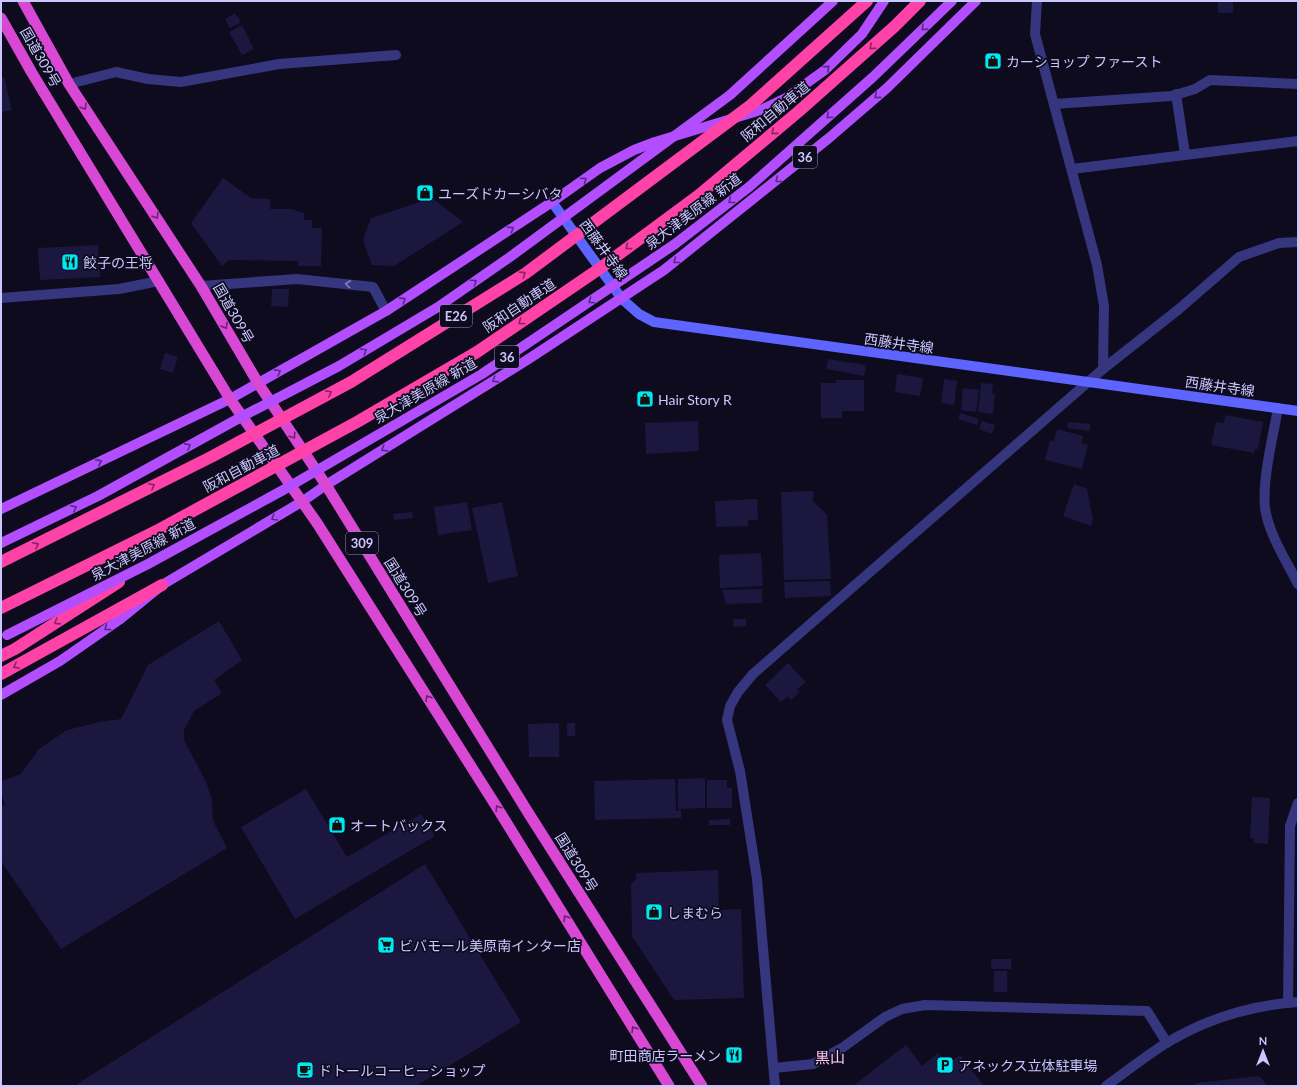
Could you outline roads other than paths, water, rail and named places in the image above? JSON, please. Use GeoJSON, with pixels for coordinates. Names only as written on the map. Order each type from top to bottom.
{"type":"FeatureCollection","features":[{"type":"Feature","properties":{"kind":"highway","name":"国道309号"},"geometry":{"type":"LineString","coordinates":[[23,1],[69,84],[201,286],[258,383],[326,485],[529,814],[702,1086]]}},
{"type":"Feature","properties":{"kind":"highway","name":"阪和自動車道"},"geometry":{"type":"LineString","coordinates":[[1,562],[211,457],[351,382],[526,272],[750,105],[867,1]]}},
{"type":"Feature","properties":{"kind":"highway","name":"阪和自動車道"},"geometry":{"type":"LineString","coordinates":[[1,608],[173,522],[357,422],[477,352],[599,269],[699,195],[798,112],[895,26],[920,1]]}},
{"type":"Feature","properties":{"kind":"highway","name":"国道309号"},"geometry":{"type":"LineString","coordinates":[[1,18],[32,73],[230,399],[303,501],[498,809],[669,1086]]}},
{"type":"Feature","properties":{"kind":"highway"},"geometry":{"type":"LineString","coordinates":[[1,656],[15,649],[148,564]]}},
{"type":"Feature","properties":{"kind":"highway"},"geometry":{"type":"LineString","coordinates":[[1,674],[162,585]]}},
{"type":"Feature","properties":{"kind":"main road"},"geometry":{"type":"LineString","coordinates":[[1,543],[98,496],[243,416],[339,366],[438,307],[510,257],[730,95],[833,1]]}},
{"type":"Feature","properties":{"kind":"main road"},"geometry":{"type":"LineString","coordinates":[[1,509],[230,399],[386,311],[552,202],[600,168],[634,150],[655,142],[761,110],[786,98],[826,70],[862,34],[884,1]]}},
{"type":"Feature","properties":{"kind":"main road","name":"泉大津美原線 新道"},"geometry":{"type":"LineString","coordinates":[[4,636],[148,564],[285,488],[482,374],[675,244],[749,187],[873,77],[952,1]]}},
{"type":"Feature","properties":{"kind":"main road","name":"36"},"geometry":{"type":"LineString","coordinates":[[1,695],[60,661],[119,620],[162,585],[303,501],[326,485],[527,360],[664,270],[829,138],[887,88],[976,1]]}},
{"type":"Feature","properties":{"kind":"main road","name":"西藤井寺線"},"geometry":{"type":"LineString","coordinates":[[552,202],[622,299],[639,314],[654,322],[1298,411]]}},
{"type":"Feature","properties":{"kind":"street"},"geometry":{"type":"LineString","coordinates":[[1037,1],[1035,34],[1097,265],[1104,306],[1103,369]]}},
{"type":"Feature","properties":{"kind":"street"},"geometry":{"type":"LineString","coordinates":[[69,84],[116,72],[148,79],[181,82],[279,64],[396,55]]}},
{"type":"Feature","properties":{"kind":"street"},"geometry":{"type":"LineString","coordinates":[[1054,104],[1172,96],[1195,89],[1210,80],[1298,84]]}},
{"type":"Feature","properties":{"kind":"street"},"geometry":{"type":"LineString","coordinates":[[1176,94],[1185,154]]}},
{"type":"Feature","properties":{"kind":"street"},"geometry":{"type":"LineString","coordinates":[[1072,169],[1298,141]]}},
{"type":"Feature","properties":{"kind":"street"},"geometry":{"type":"LineString","coordinates":[[775,1086],[757,879],[740,771],[728,720],[730,706],[738,692],[753,674],[1103,369],[1178,309],[1239,257],[1279,243],[1298,242]]}},
{"type":"Feature","properties":{"kind":"street"},"geometry":{"type":"LineString","coordinates":[[201,286],[297,279],[373,287],[386,311]]}},
{"type":"Feature","properties":{"kind":"street"},"geometry":{"type":"LineString","coordinates":[[1,298],[118,290],[159,282]]}},
{"type":"Feature","properties":{"kind":"street"},"geometry":{"type":"LineString","coordinates":[[1278,408],[1265,483],[1265,508],[1273,535],[1298,584]]}},
{"type":"Feature","properties":{"kind":"street"},"geometry":{"type":"LineString","coordinates":[[1106,1086],[1167,1043],[1207,1022],[1243,1011],[1293,1002],[1290,826],[1298,803]]}},
{"type":"Feature","properties":{"kind":"street"},"geometry":{"type":"LineString","coordinates":[[774,1068],[813,1064],[842,1048],[885,1017],[902,1009],[925,1005],[1147,1011],[1167,1043]]}},
{"type":"Feature","properties":{"kind":"place","name":"カーショップ ファースト"},"geometry":{"type":"Point","coordinates":[993,61]}},
{"type":"Feature","properties":{"kind":"place","name":"ユーズドカーシバタ"},"geometry":{"type":"Point","coordinates":[425,193]}},
{"type":"Feature","properties":{"kind":"place","name":"餃子の王将"},"geometry":{"type":"Point","coordinates":[70,262]}},
{"type":"Feature","properties":{"kind":"place","name":"Hair Story R"},"geometry":{"type":"Point","coordinates":[645,399]}},
{"type":"Feature","properties":{"kind":"place","name":"オートバックス"},"geometry":{"type":"Point","coordinates":[337,825]}},
{"type":"Feature","properties":{"kind":"place","name":"しまむら"},"geometry":{"type":"Point","coordinates":[654,912]}},
{"type":"Feature","properties":{"kind":"place","name":"ビバモール美原南インター店"},"geometry":{"type":"Point","coordinates":[386,945]}},
{"type":"Feature","properties":{"kind":"place","name":"町田商店ラーメン"},"geometry":{"type":"Point","coordinates":[734,1055]}},
{"type":"Feature","properties":{"kind":"place","name":"アネックス立体駐車場"},"geometry":{"type":"Point","coordinates":[945,1065]}},
{"type":"Feature","properties":{"kind":"place","name":"ドトールコーヒーショップ"},"geometry":{"type":"Point","coordinates":[305,1070]}},
{"type":"Feature","properties":{"kind":"district","name":"黒山"},"geometry":{"type":"Point","coordinates":[830,1057]}}]}
